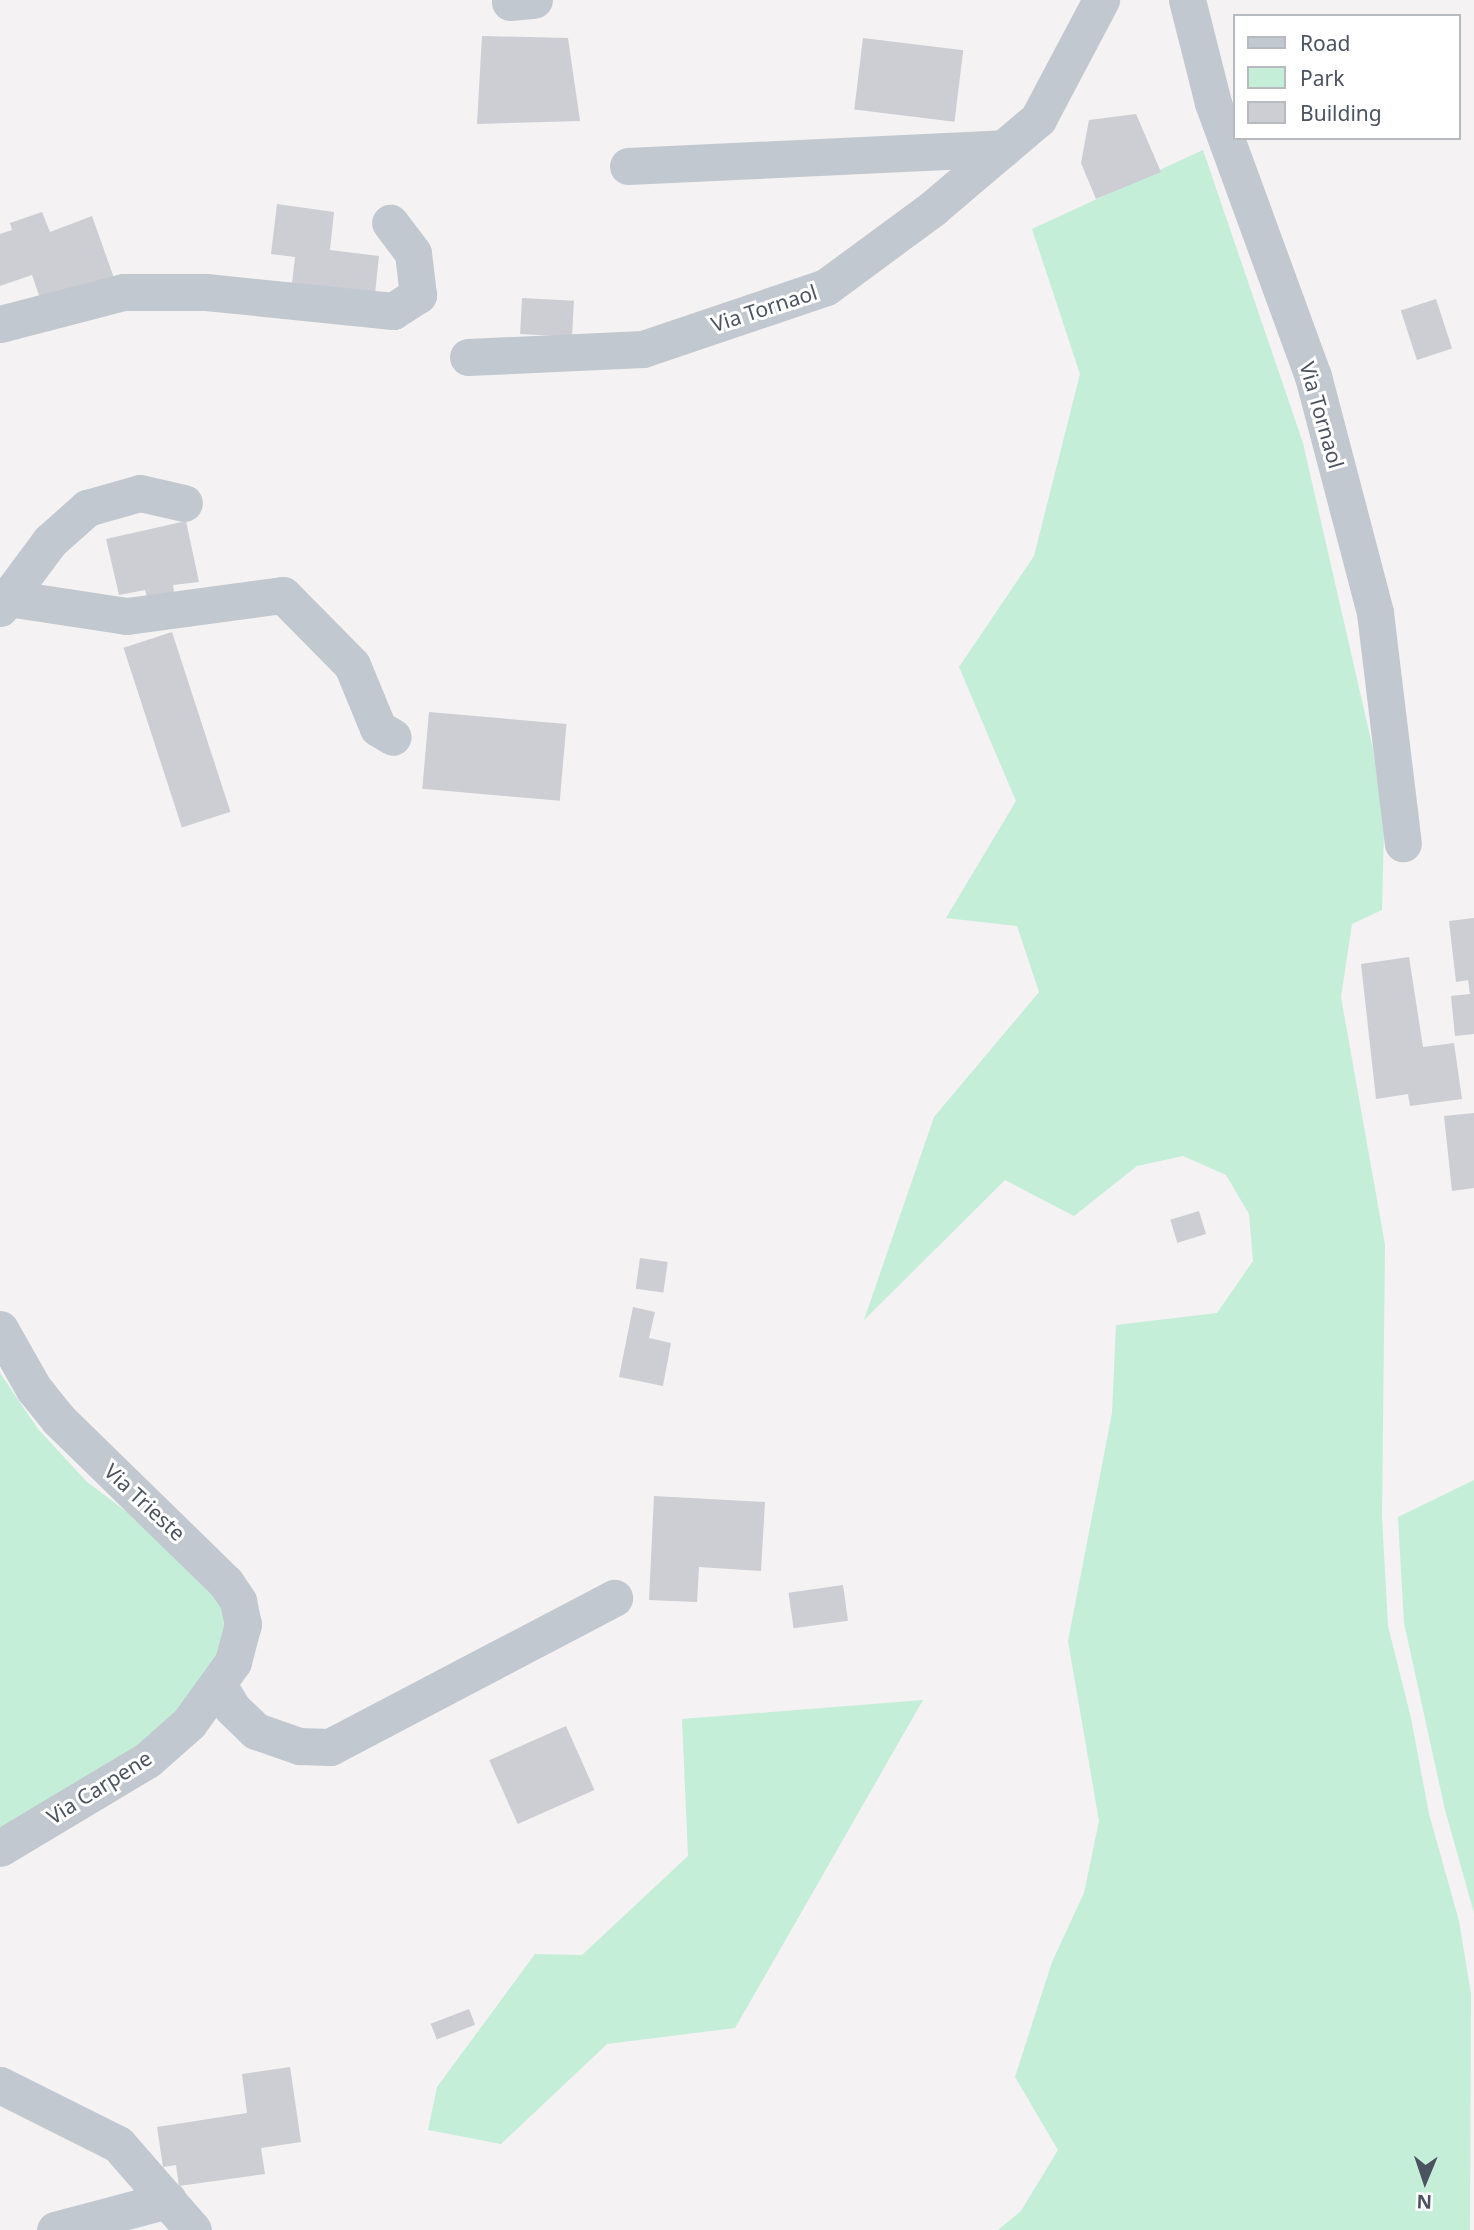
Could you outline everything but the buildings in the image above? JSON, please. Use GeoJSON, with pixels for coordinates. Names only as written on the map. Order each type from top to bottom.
{"type":"FeatureCollection","features":[{"type":"Feature","properties":{"kind":"street","name":"Via Tornaol"},"geometry":{"type":"LineString","coordinates":[[468,356],[643,348],[827,287],[933,208],[1038,119],[1101,0]]}},
{"type":"Feature","properties":{"kind":"street","name":"Via Tornaol"},"geometry":{"type":"LineString","coordinates":[[1187,0],[1213,103],[1313,376],[1375,613],[1403,843]]}},
{"type":"Feature","properties":{"kind":"street"},"geometry":{"type":"LineString","coordinates":[[628,166],[1004,148]]}},
{"type":"Feature","properties":{"kind":"street"},"geometry":{"type":"LineString","coordinates":[[0,324],[124,292],[205,292],[393,312],[418,295],[413,253],[390,223]]}},
{"type":"Feature","properties":{"kind":"street"},"geometry":{"type":"LineString","coordinates":[[4,603],[50,541],[88,508],[140,493],[184,503]]}},
{"type":"Feature","properties":{"kind":"street"},"geometry":{"type":"LineString","coordinates":[[4,603],[127,616],[283,595],[352,665],[378,728],[393,737]]}},
{"type":"Feature","properties":{"kind":"street","name":"Via Trieste"},"geometry":{"type":"LineString","coordinates":[[0,1329],[34,1389],[58,1419],[208,1561],[233,1592],[242,1616],[242,1634],[233,1662],[219,1686]]}},
{"type":"Feature","properties":{"kind":"street"},"geometry":{"type":"LineString","coordinates":[[219,1686],[232,1708],[256,1731],[299,1746],[330,1746],[614,1598]]}},
{"type":"Feature","properties":{"kind":"street","name":"Via Carpene"},"geometry":{"type":"LineString","coordinates":[[0,1848],[147,1760],[189,1723],[219,1686]]}},
{"type":"Feature","properties":{"kind":"street"},"geometry":{"type":"LineString","coordinates":[[0,2085],[118,2144],[193,2230]]}},
{"type":"Feature","properties":{"kind":"street"},"geometry":{"type":"LineString","coordinates":[[55,2230],[168,2200]]}},
{"type":"Feature","properties":{"kind":"green space"},"geometry":{"type":"Polygon","coordinates":[[[1203,150],[1303,443],[1373,749],[1384,829],[1382,910],[1352,924],[1341,997],[1385,1245],[1382,1517],[1388,1626],[1411,1718],[1429,1814],[1459,1921],[1471,1994],[1470,2230],[998,2230],[1021,2211],[1058,2150],[1015,2077],[1052,1962],[1084,1893],[1099,1821],[1068,1641],[1112,1413],[1116,1325],[1217,1313],[1253,1261],[1249,1214],[1226,1175],[1183,1156],[1137,1166],[1074,1216],[1005,1180],[864,1320],[934,1117],[1039,992],[1017,926],[946,918],[1016,801],[959,667],[1034,556],[1080,374],[1032,229],[1203,150]]]}},
{"type":"Feature","properties":{"kind":"green space"},"geometry":{"type":"Polygon","coordinates":[[[0,1373],[38,1429],[87,1482],[127,1512],[217,1598],[236,1632],[227,1684],[0,1841],[0,1373]]]}},
{"type":"Feature","properties":{"kind":"green space"},"geometry":{"type":"Polygon","coordinates":[[[1474,1480],[1474,1913],[1445,1810],[1404,1623],[1398,1517],[1474,1480]]]}},
{"type":"Feature","properties":{"kind":"green space"},"geometry":{"type":"Polygon","coordinates":[[[923,1700],[735,2028],[607,2044],[501,2144],[428,2130],[437,2087],[535,1954],[582,1955],[688,1856],[682,1719],[923,1700]]]}}]}
